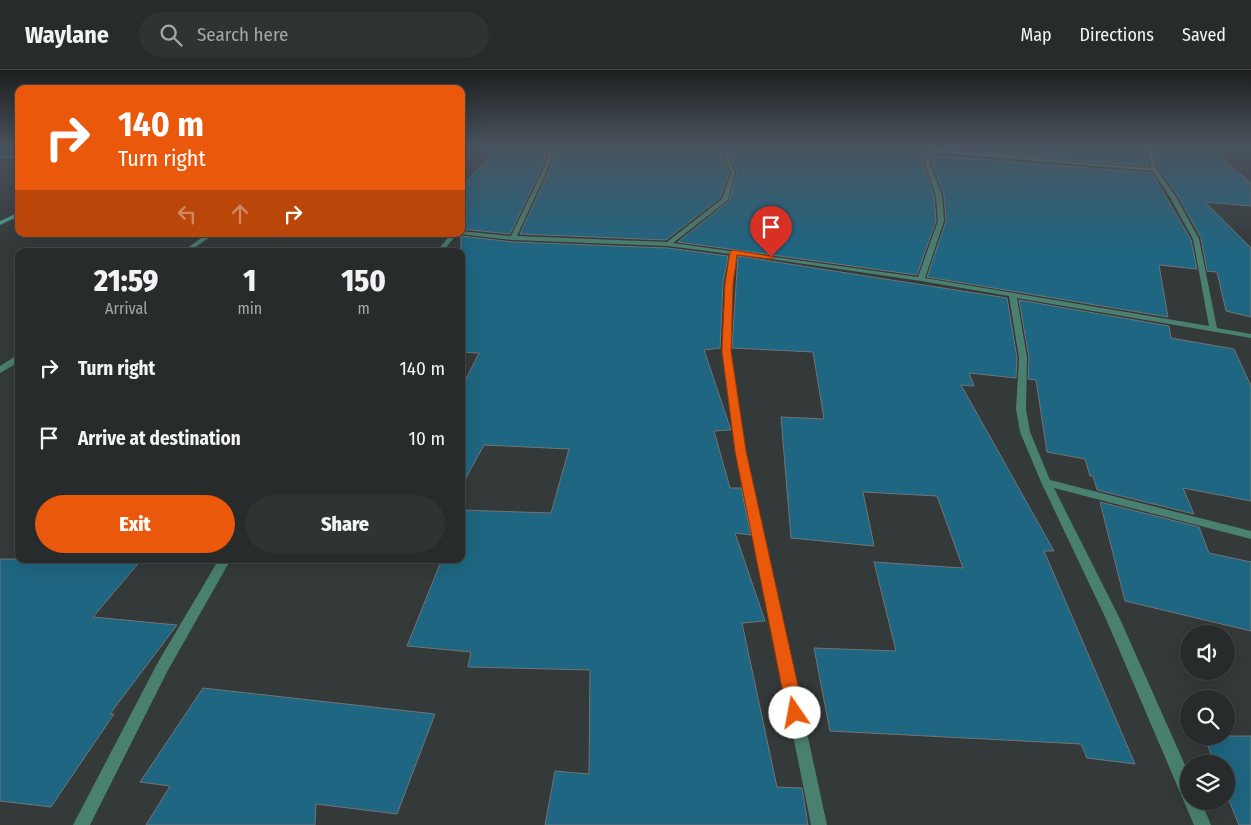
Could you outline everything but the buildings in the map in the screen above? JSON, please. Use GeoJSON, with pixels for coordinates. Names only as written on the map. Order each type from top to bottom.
{"type":"FeatureCollection","features":[{"type":"Feature","properties":{"kind":"street"},"geometry":{"type":"LineString","coordinates":[[513,238],[539,181]]}},
{"type":"Feature","properties":{"kind":"street"},"geometry":{"type":"LineString","coordinates":[[668,244],[725,200],[731,181]]}},
{"type":"Feature","properties":{"kind":"street"},"geometry":{"type":"LineString","coordinates":[[921,279],[941,221],[939,196],[933,181]]}},
{"type":"Feature","properties":{"kind":"street"},"geometry":{"type":"LineString","coordinates":[[1163,181],[1174,197],[1196,239],[1213,328]]}},
{"type":"Feature","properties":{"kind":"street"},"geometry":{"type":"LineString","coordinates":[[0,222],[15,216]]}},
{"type":"Feature","properties":{"kind":"street"},"geometry":{"type":"LineString","coordinates":[[465,233],[513,238],[668,244],[733,252],[921,279],[1251,336]]}},
{"type":"Feature","properties":{"kind":"street"},"geometry":{"type":"LineString","coordinates":[[190,248],[206,237]]}},
{"type":"Feature","properties":{"kind":"street"},"geometry":{"type":"LineString","coordinates":[[442,248],[452,237]]}},
{"type":"Feature","properties":{"kind":"street"},"geometry":{"type":"LineString","coordinates":[[733,252],[729,284],[726,351],[741,451],[819,825]]}},
{"type":"Feature","properties":{"kind":"street"},"geometry":{"type":"LineString","coordinates":[[1013,296],[1023,358],[1021,409],[1025,432],[1046,482],[1113,619],[1180,772]]}},
{"type":"Feature","properties":{"kind":"street"},"geometry":{"type":"LineString","coordinates":[[0,370],[15,361]]}},
{"type":"Feature","properties":{"kind":"street"},"geometry":{"type":"LineString","coordinates":[[1046,482],[1251,534]]}},
{"type":"Feature","properties":{"kind":"street"},"geometry":{"type":"LineString","coordinates":[[81,825],[162,668],[223,563]]}},
{"type":"Feature","properties":{"kind":"street"},"geometry":{"type":"LineString","coordinates":[[1196,810],[1203,825]]}},
{"type":"Feature","properties":{"kind":"route"},"geometry":{"type":"LineString","coordinates":[[771,257],[733,252],[729,284],[726,351],[741,451],[795,713]]}}]}
